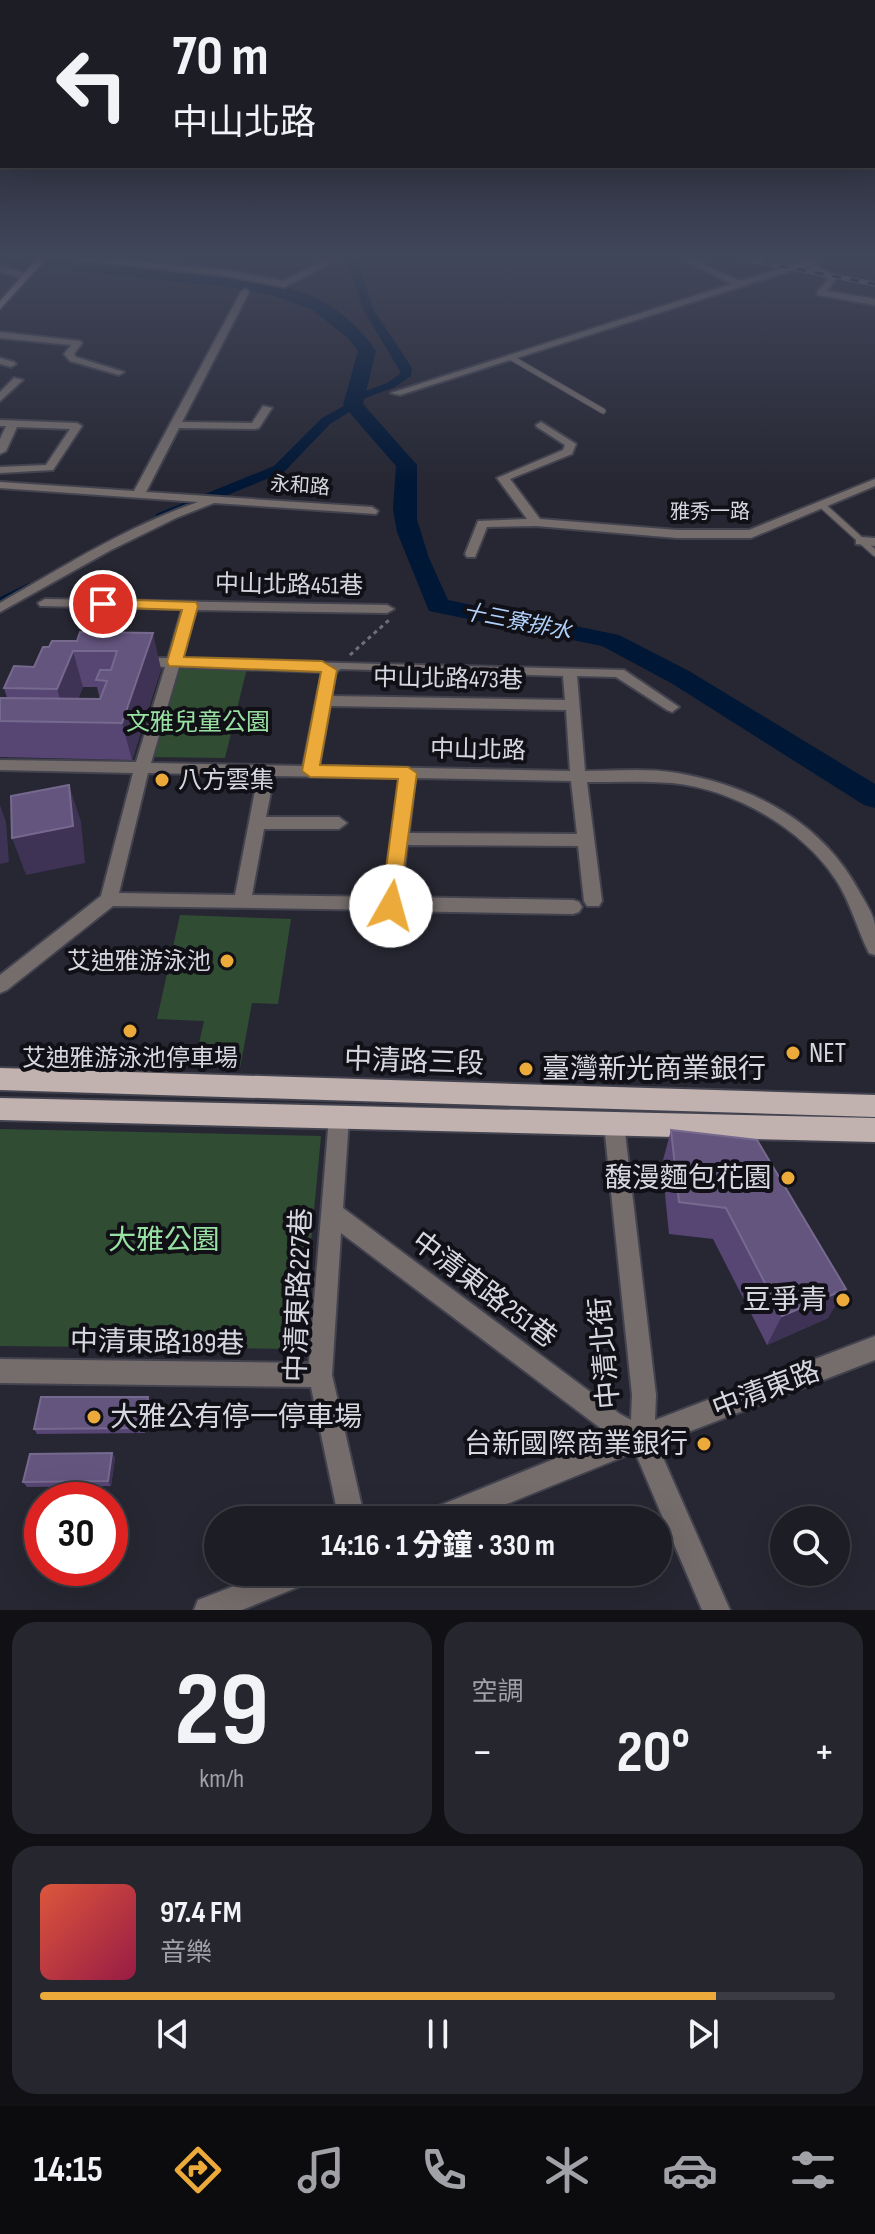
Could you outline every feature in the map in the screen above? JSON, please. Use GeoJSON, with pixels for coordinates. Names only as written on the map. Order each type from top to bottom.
{"type":"FeatureCollection","features":[{"type":"Feature","properties":{"kind":"main road","name":"中清路三段"},"geometry":{"type":"LineString","coordinates":[[0,1079],[875,1106]]}},
{"type":"Feature","properties":{"kind":"main road"},"geometry":{"type":"LineString","coordinates":[[0,1109],[875,1130]]}},
{"type":"Feature","properties":{"kind":"street"},"geometry":{"type":"LineString","coordinates":[[138,495],[223,334]]}},
{"type":"Feature","properties":{"kind":"street"},"geometry":{"type":"LineString","coordinates":[[396,393],[582,334]]}},
{"type":"Feature","properties":{"kind":"street"},"geometry":{"type":"LineString","coordinates":[[0,335],[77,343],[69,354],[73,359],[119,372]]}},
{"type":"Feature","properties":{"kind":"street"},"geometry":{"type":"LineString","coordinates":[[0,398],[18,380]]}},
{"type":"Feature","properties":{"kind":"street"},"geometry":{"type":"LineString","coordinates":[[175,425],[255,426],[267,408]]}},
{"type":"Feature","properties":{"kind":"street"},"geometry":{"type":"LineString","coordinates":[[0,451],[6,423],[77,426],[49,468],[0,470]]}},
{"type":"Feature","properties":{"kind":"street"},"geometry":{"type":"LineString","coordinates":[[536,522],[503,478],[568,452],[571,444],[541,425]]}},
{"type":"Feature","properties":{"kind":"street","name":"雅秀一路"},"geometry":{"type":"LineString","coordinates":[[471,554],[482,524],[536,522],[677,534],[751,534],[875,482]]}},
{"type":"Feature","properties":{"kind":"street","name":"永和路"},"geometry":{"type":"LineString","coordinates":[[0,485],[372,511]]}},
{"type":"Feature","properties":{"kind":"street","name":"永和路"},"geometry":{"type":"LineString","coordinates":[[0,608],[107,547],[172,515],[225,501]]}},
{"type":"Feature","properties":{"kind":"street"},"geometry":{"type":"LineString","coordinates":[[860,541],[875,542]]}},
{"type":"Feature","properties":{"kind":"street","name":"中山北路451巷"},"geometry":{"type":"LineString","coordinates":[[45,603],[387,609]]}},
{"type":"Feature","properties":{"kind":"street","name":"中山北路451巷"},"geometry":{"type":"LineString","coordinates":[[109,899],[142,768],[190,606]]}},
{"type":"Feature","properties":{"kind":"street","name":"中山北路473巷"},"geometry":{"type":"LineString","coordinates":[[131,662],[619,673],[672,707]]}},
{"type":"Feature","properties":{"kind":"street"},"geometry":{"type":"LineString","coordinates":[[310,771],[323,701],[333,668]]}},
{"type":"Feature","properties":{"kind":"street"},"geometry":{"type":"LineString","coordinates":[[570,672],[578,776],[593,901]]}},
{"type":"Feature","properties":{"kind":"street","name":"中山北路473巷"},"geometry":{"type":"LineString","coordinates":[[323,701],[572,705]]}},
{"type":"Feature","properties":{"kind":"street","name":"中山北路"},"geometry":{"type":"LineString","coordinates":[[0,765],[675,778],[754,799],[793,821],[827,851],[861,906],[875,948]]}},
{"type":"Feature","properties":{"kind":"street"},"geometry":{"type":"LineString","coordinates":[[242,902],[267,770]]}},
{"type":"Feature","properties":{"kind":"street"},"geometry":{"type":"LineString","coordinates":[[391,906],[408,773]]}},
{"type":"Feature","properties":{"kind":"street"},"geometry":{"type":"LineString","coordinates":[[257,823],[339,823]]}},
{"type":"Feature","properties":{"kind":"street"},"geometry":{"type":"LineString","coordinates":[[400,839],[586,840]]}},
{"type":"Feature","properties":{"kind":"street"},"geometry":{"type":"LineString","coordinates":[[0,985],[109,899],[573,907]]}},
{"type":"Feature","properties":{"kind":"street","name":"中清東路227巷"},"geometry":{"type":"LineString","coordinates":[[339,1117],[320,1375],[349,1506]]}},
{"type":"Feature","properties":{"kind":"street","name":"中清北街"},"geometry":{"type":"LineString","coordinates":[[614,1124],[644,1395],[642,1438],[716,1610]]}},
{"type":"Feature","properties":{"kind":"street","name":"中清東路251巷"},"geometry":{"type":"LineString","coordinates":[[332,1213],[611,1423],[642,1438]]}},
{"type":"Feature","properties":{"kind":"street","name":"中清東路"},"geometry":{"type":"LineString","coordinates":[[470,1506],[875,1348]]}},
{"type":"Feature","properties":{"kind":"street","name":"中清東路189巷"},"geometry":{"type":"LineString","coordinates":[[1,1374],[320,1375]]}},
{"type":"Feature","properties":{"kind":"street"},"geometry":{"type":"LineString","coordinates":[[224,1607],[272,1586]]}},
{"type":"Feature","properties":{"kind":"lane"},"geometry":{"type":"LineString","coordinates":[[510,357],[603,411]]}},
{"type":"Feature","properties":{"kind":"lane"},"geometry":{"type":"LineString","coordinates":[[823,506],[875,553]]}},
{"type":"Feature","properties":{"kind":"path"},"geometry":{"type":"LineString","coordinates":[[333,668],[399,612],[387,609]]}},
{"type":"Feature","properties":{"kind":"green space","name":"文雅兒童公園"},"geometry":{"type":"Polygon","coordinates":[[[179,666],[247,668],[225,758],[151,757],[179,666]]]}},
{"type":"Feature","properties":{"kind":"green space","name":"艾迪雅游泳池"},"geometry":{"type":"Polygon","coordinates":[[[180,915],[291,919],[278,1004],[252,1003],[240,1068],[194,1066],[204,1021],[157,1019],[180,915]]]}},
{"type":"Feature","properties":{"kind":"green space","name":"大雅公園"},"geometry":{"type":"Polygon","coordinates":[[[0,1129],[321,1136],[301,1349],[0,1346],[0,1129]]]}},
{"type":"Feature","properties":{"kind":"building"},"geometry":{"type":"Polygon","coordinates":[[[80,632],[153,633],[122,723],[0,721],[0,698],[100,699],[107,681],[96,680],[100,670],[111,670],[117,651],[73,651],[57,689],[4,688],[14,666],[34,667],[43,647],[49,647],[52,641],[77,641],[80,632]]]}},
{"type":"Feature","properties":{"kind":"building"},"geometry":{"type":"Polygon","coordinates":[[[69,785],[73,826],[12,838],[11,796],[69,785]]]}},
{"type":"Feature","properties":{"kind":"building"},"geometry":{"type":"Polygon","coordinates":[[[671,1130],[757,1140],[846,1289],[782,1316],[726,1208],[679,1202],[671,1130]]]}},
{"type":"Feature","properties":{"kind":"building","name":"大雅公有停一停車場"},"geometry":{"type":"Polygon","coordinates":[[[41,1397],[148,1397],[143,1428],[34,1429],[41,1397]]]}},
{"type":"Feature","properties":{"kind":"building","name":"大雅公有停一停車場"},"geometry":{"type":"Polygon","coordinates":[[[112,1453],[108,1481],[23,1482],[30,1454],[112,1453]]]}},
{"type":"Feature","properties":{"kind":"waterway","name":"十三寮排水"},"geometry":{"type":"LineString","coordinates":[[354,334],[367,351],[353,405],[406,465],[405,520],[417,558],[438,606],[610,640],[680,677],[875,798]]}},
{"type":"Feature","properties":{"kind":"waterway"},"geometry":{"type":"LineString","coordinates":[[353,399],[391,385],[407,374],[384,334]]}},
{"type":"Feature","properties":{"kind":"waterway"},"geometry":{"type":"LineString","coordinates":[[161,517],[279,469],[326,421],[353,405]]}},
{"type":"Feature","properties":{"kind":"waterway"},"geometry":{"type":"LineString","coordinates":[[0,603],[29,587]]}},
{"type":"Feature","properties":{"kind":"place","name":"八方雲集"},"geometry":{"type":"Point","coordinates":[162,780]}},
{"type":"Feature","properties":{"kind":"place","name":"艾迪雅游泳池"},"geometry":{"type":"Point","coordinates":[227,961]}},
{"type":"Feature","properties":{"kind":"place","name":"艾迪雅游泳池停車場"},"geometry":{"type":"Point","coordinates":[130,1031]}},
{"type":"Feature","properties":{"kind":"place","name":"NET"},"geometry":{"type":"Point","coordinates":[793,1053]}},
{"type":"Feature","properties":{"kind":"place","name":"臺灣新光商業銀行"},"geometry":{"type":"Point","coordinates":[526,1069]}},
{"type":"Feature","properties":{"kind":"place","name":"馥漫麵包花園"},"geometry":{"type":"Point","coordinates":[788,1178]}},
{"type":"Feature","properties":{"kind":"place","name":"豆爭青"},"geometry":{"type":"Point","coordinates":[843,1300]}},
{"type":"Feature","properties":{"kind":"place","name":"大雅公有停一停車場"},"geometry":{"type":"Point","coordinates":[94,1417]}},
{"type":"Feature","properties":{"kind":"place","name":"台新國際商業銀行"},"geometry":{"type":"Point","coordinates":[704,1444]}},
{"type":"Feature","properties":{"kind":"route"},"geometry":{"type":"LineString","coordinates":[[103,604],[190,606],[175,662],[322,666],[329,670],[310,771],[408,773],[391,906]]}}]}
